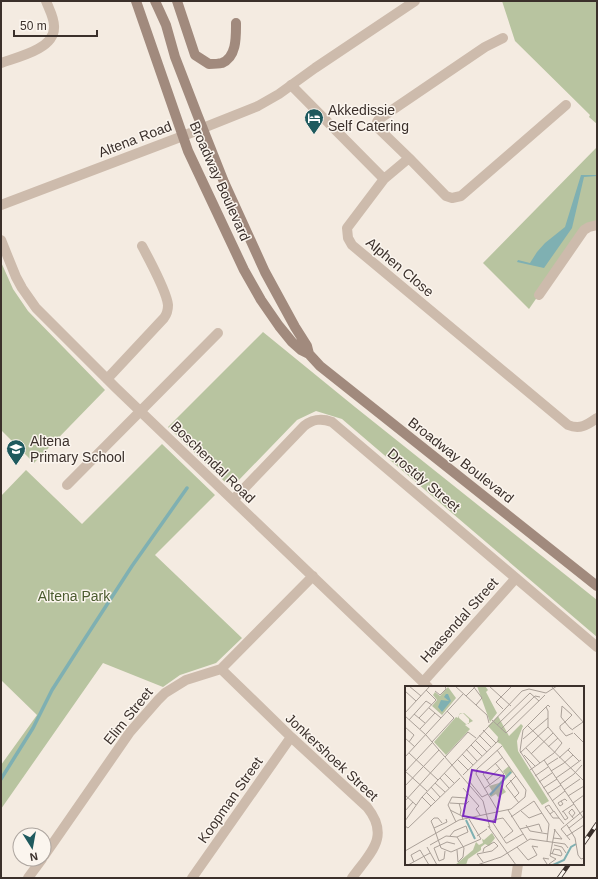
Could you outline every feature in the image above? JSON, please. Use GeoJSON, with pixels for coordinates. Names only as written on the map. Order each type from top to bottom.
{"type":"FeatureCollection","features":[{"type":"Feature","properties":{"kind":"main road","name":"Broadway Boulevard"},"geometry":{"type":"LineString","coordinates":[[136,1],[188,151],[251,283],[279,326],[292,342],[301,350],[309,354],[320,366],[597,586]]}},
{"type":"Feature","properties":{"kind":"main road","name":"Broadway Boulevard"},"geometry":{"type":"LineString","coordinates":[[155,1],[166,25],[175,57],[224,182],[265,272],[291,321],[307,346],[309,354]]}},
{"type":"Feature","properties":{"kind":"main road"},"geometry":{"type":"LineString","coordinates":[[177,1],[195,55],[209,64],[222,63],[231,54],[235,44],[236,23]]}},
{"type":"Feature","properties":{"kind":"street"},"geometry":{"type":"LineString","coordinates":[[1,63],[40,48],[49,42],[54,33],[54,22],[46,1]]}},
{"type":"Feature","properties":{"kind":"street","name":"Altena Road"},"geometry":{"type":"LineString","coordinates":[[1,205],[203,129],[258,106],[279,94],[415,1]]}},
{"type":"Feature","properties":{"kind":"street"},"geometry":{"type":"LineString","coordinates":[[503,38],[485,47],[379,119],[377,122],[378,128],[446,196],[452,198],[461,196],[566,105]]}},
{"type":"Feature","properties":{"kind":"street"},"geometry":{"type":"LineString","coordinates":[[291,85],[384,180],[409,158]]}},
{"type":"Feature","properties":{"kind":"street","name":"Alphen Close"},"geometry":{"type":"LineString","coordinates":[[384,180],[347,228],[348,238],[352,245],[568,425],[578,428],[584,427],[597,418]]}},
{"type":"Feature","properties":{"kind":"street"},"geometry":{"type":"LineString","coordinates":[[539,294],[584,230],[589,227],[597,226]]}},
{"type":"Feature","properties":{"kind":"street","name":"Boschendal Road"},"geometry":{"type":"LineString","coordinates":[[1,240],[16,277],[29,299],[43,315],[140,411],[425,684]]}},
{"type":"Feature","properties":{"kind":"street"},"geometry":{"type":"LineString","coordinates":[[107,379],[164,318],[167,312],[168,305],[165,295],[142,246]]}},
{"type":"Feature","properties":{"kind":"street"},"geometry":{"type":"LineString","coordinates":[[67,485],[102,448],[218,333]]}},
{"type":"Feature","properties":{"kind":"street","name":"Drostdy Street"},"geometry":{"type":"LineString","coordinates":[[233,500],[304,426],[314,420],[326,420],[337,425],[597,647]]}},
{"type":"Feature","properties":{"kind":"street","name":"Elim Street"},"geometry":{"type":"LineString","coordinates":[[52,844],[130,732],[158,700],[165,693],[186,680],[221,669],[313,576]]}},
{"type":"Feature","properties":{"kind":"street","name":"Haasendal Street"},"geometry":{"type":"LineString","coordinates":[[425,684],[516,578]]}},
{"type":"Feature","properties":{"kind":"street","name":"Jonkershoek Street"},"geometry":{"type":"LineString","coordinates":[[221,669],[291,737],[367,807],[374,816],[378,826],[379,837],[352,878]]}},
{"type":"Feature","properties":{"kind":"street","name":"Koopman Street"},"geometry":{"type":"LineString","coordinates":[[192,878],[291,737]]}},
{"type":"Feature","properties":{"kind":"street"},"geometry":{"type":"LineString","coordinates":[[516,878],[518,865]]}},
{"type":"Feature","properties":{"kind":"street"},"geometry":{"type":"LineString","coordinates":[[28,878],[36,867]]}},
{"type":"Feature","properties":{"kind":"green space"},"geometry":{"type":"Polygon","coordinates":[[[502,1],[597,1],[597,124],[589,117],[590,115],[515,41],[502,1]]]}},
{"type":"Feature","properties":{"kind":"green space"},"geometry":{"type":"Polygon","coordinates":[[[597,147],[597,225],[584,229],[529,309],[483,263],[597,147]]]}},
{"type":"Feature","properties":{"kind":"green space"},"geometry":{"type":"Polygon","coordinates":[[[1,262],[13,289],[28,311],[105,390],[34,463],[1,430],[1,262]]]}},
{"type":"Feature","properties":{"kind":"green space"},"geometry":{"type":"Polygon","coordinates":[[[263,332],[597,600],[597,637],[342,419],[316,411],[297,420],[236,483],[226,483],[168,427],[263,332]]]}},
{"type":"Feature","properties":{"kind":"green space","name":"Altena Park"},"geometry":{"type":"Polygon","coordinates":[[[162,444],[215,495],[155,555],[242,638],[216,663],[180,675],[163,687],[103,663],[1,809],[1,765],[37,715],[1,680],[1,496],[26,470],[82,524],[162,444]]]}},
{"type":"Feature","properties":{"kind":"water"},"geometry":{"type":"Polygon","coordinates":[[[581,175],[597,176],[584,177],[572,228],[544,268],[517,262],[518,260],[530,263],[545,243],[565,227],[581,175]]]}},
{"type":"Feature","properties":{"kind":"waterway"},"geometry":{"type":"LineString","coordinates":[[1,779],[33,728],[52,690],[132,566],[187,488]]}},
{"type":"Feature","properties":{"kind":"railway"},"geometry":{"type":"LineString","coordinates":[[584,843],[597,824]]}},
{"type":"Feature","properties":{"kind":"railway"},"geometry":{"type":"LineString","coordinates":[[559,878],[568,865]]}},
{"type":"Feature","properties":{"kind":"place","name":"Akkedissie Self Catering"},"geometry":{"type":"Point","coordinates":[314,135]}},
{"type":"Feature","properties":{"kind":"place","name":"Altena Primary School"},"geometry":{"type":"Point","coordinates":[16,466]}}]}
